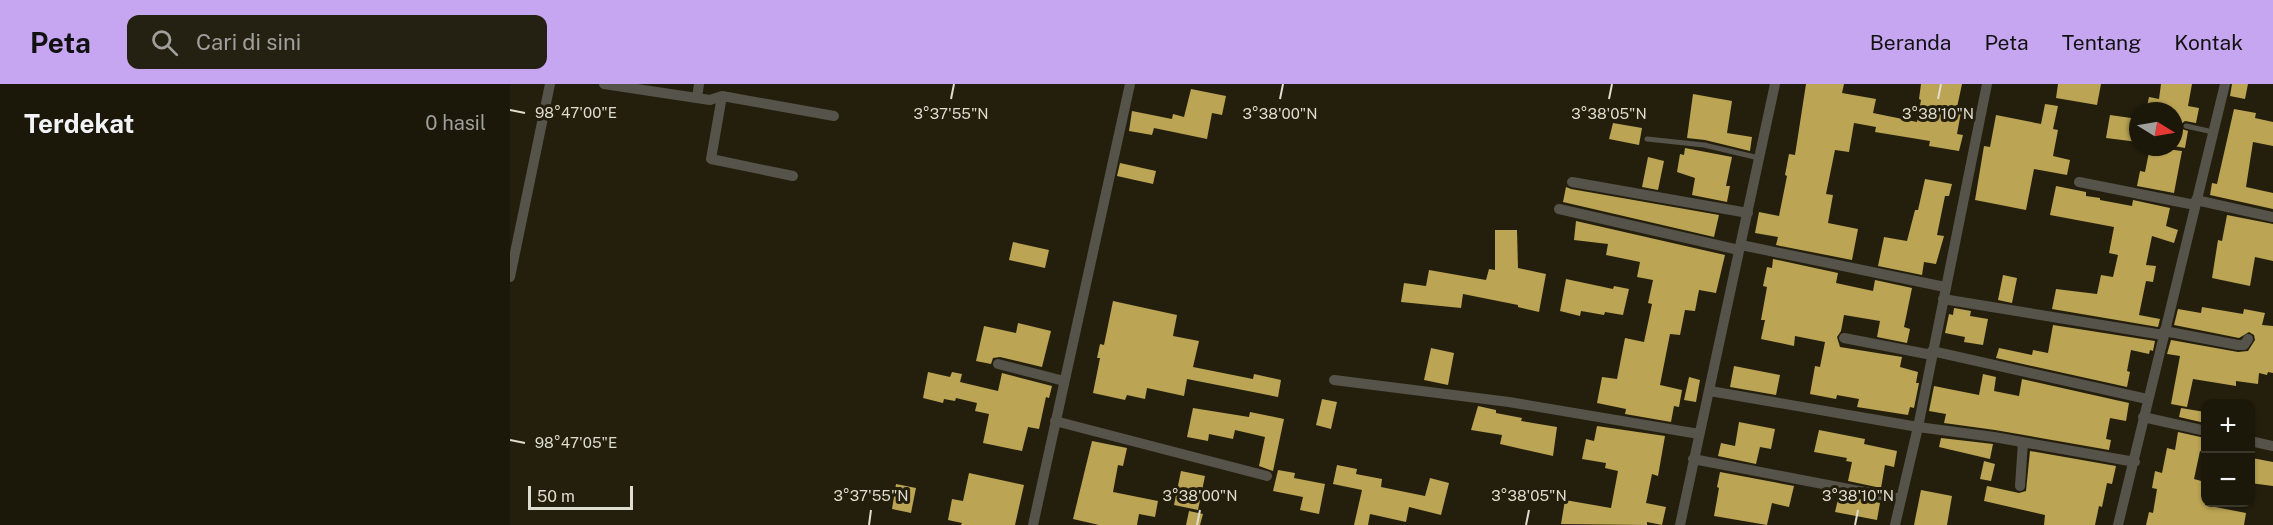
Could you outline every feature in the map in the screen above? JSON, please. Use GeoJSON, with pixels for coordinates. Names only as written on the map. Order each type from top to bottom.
{"type":"FeatureCollection","features":[{"type":"Feature","properties":{"kind":"street"},"geometry":{"type":"LineString","coordinates":[[510,277],[550,84]]}},
{"type":"Feature","properties":{"kind":"street"},"geometry":{"type":"LineString","coordinates":[[604,84],[710,100],[722,96],[834,116]]}},
{"type":"Feature","properties":{"kind":"street"},"geometry":{"type":"LineString","coordinates":[[697,98],[699,84]]}},
{"type":"Feature","properties":{"kind":"street"},"geometry":{"type":"LineString","coordinates":[[1032,525],[1130,84]]}},
{"type":"Feature","properties":{"kind":"street"},"geometry":{"type":"LineString","coordinates":[[1680,525],[1775,84]]}},
{"type":"Feature","properties":{"kind":"street"},"geometry":{"type":"LineString","coordinates":[[1895,525],[1918,427],[1987,84]]}},
{"type":"Feature","properties":{"kind":"street"},"geometry":{"type":"LineString","coordinates":[[2118,525],[2225,84]]}},
{"type":"Feature","properties":{"kind":"street"},"geometry":{"type":"LineString","coordinates":[[722,96],[711,159],[793,176]]}},
{"type":"Feature","properties":{"kind":"street"},"geometry":{"type":"LineString","coordinates":[[1572,182],[1748,213]]}},
{"type":"Feature","properties":{"kind":"street"},"geometry":{"type":"LineString","coordinates":[[2079,182],[2273,217]]}},
{"type":"Feature","properties":{"kind":"street"},"geometry":{"type":"LineString","coordinates":[[1559,209],[1740,248],[1946,287]]}},
{"type":"Feature","properties":{"kind":"street"},"geometry":{"type":"LineString","coordinates":[[1943,299],[2238,345],[2244,345],[2248,339]]}},
{"type":"Feature","properties":{"kind":"street"},"geometry":{"type":"LineString","coordinates":[[1844,338],[1932,353],[2147,399]]}},
{"type":"Feature","properties":{"kind":"street"},"geometry":{"type":"LineString","coordinates":[[998,364],[1064,381]]}},
{"type":"Feature","properties":{"kind":"street"},"geometry":{"type":"LineString","coordinates":[[1334,380],[1509,402],[1699,434]]}},
{"type":"Feature","properties":{"kind":"street"},"geometry":{"type":"LineString","coordinates":[[1710,392],[1918,427],[1994,436],[2135,462]]}},
{"type":"Feature","properties":{"kind":"street"},"geometry":{"type":"LineString","coordinates":[[2143,417],[2201,430]]}},
{"type":"Feature","properties":{"kind":"street"},"geometry":{"type":"LineString","coordinates":[[1055,421],[1268,476]]}},
{"type":"Feature","properties":{"kind":"street"},"geometry":{"type":"LineString","coordinates":[[2020,486],[2024,442]]}},
{"type":"Feature","properties":{"kind":"street"},"geometry":{"type":"LineString","coordinates":[[2255,442],[2273,446]]}},
{"type":"Feature","properties":{"kind":"street"},"geometry":{"type":"LineString","coordinates":[[1693,459],[1901,499]]}},
{"type":"Feature","properties":{"kind":"lane"},"geometry":{"type":"LineString","coordinates":[[2186,126],[2213,132]]}},
{"type":"Feature","properties":{"kind":"lane"},"geometry":{"type":"LineString","coordinates":[[1647,139],[1704,146],[1759,158]]}},
{"type":"Feature","properties":{"kind":"building"},"geometry":{"type":"Polygon","coordinates":[[[1806,84],[1844,84],[1842,93],[1876,99],[1873,113],[1917,122],[1921,84],[1962,84],[1956,112],[1961,112],[1957,134],[1963,135],[1959,151],[1929,146],[1930,141],[1875,132],[1876,127],[1854,123],[1849,152],[1835,150],[1826,194],[1833,195],[1828,223],[1858,229],[1852,260],[1776,245],[1778,237],[1755,233],[1759,212],[1779,216],[1789,154],[1795,155],[1806,84]]]}},
{"type":"Feature","properties":{"kind":"building"},"geometry":{"type":"Polygon","coordinates":[[[2058,84],[2101,84],[2097,105],[2056,98],[2058,84]]]}},
{"type":"Feature","properties":{"kind":"building"},"geometry":{"type":"Polygon","coordinates":[[[2161,84],[2192,84],[2188,106],[2199,108],[2196,123],[2183,122],[2183,102],[2148,102],[2149,97],[2159,99],[2161,84]]]}},
{"type":"Feature","properties":{"kind":"building"},"geometry":{"type":"Polygon","coordinates":[[[2232,84],[2248,84],[2245,99],[2230,96],[2232,84]]]}},
{"type":"Feature","properties":{"kind":"building"},"geometry":{"type":"Polygon","coordinates":[[[1191,89],[1226,96],[1222,115],[1212,113],[1207,139],[1154,128],[1152,135],[1129,131],[1132,111],[1172,119],[1173,114],[1184,117],[1191,89]]]}},
{"type":"Feature","properties":{"kind":"building"},"geometry":{"type":"Polygon","coordinates":[[[1693,94],[1732,101],[1727,133],[1752,137],[1750,151],[1687,138],[1693,94]]]}},
{"type":"Feature","properties":{"kind":"building"},"geometry":{"type":"Polygon","coordinates":[[[2045,104],[2058,106],[2053,129],[2058,130],[2053,156],[2070,160],[2067,175],[2034,169],[2026,210],[1975,200],[1984,146],[1990,147],[1996,115],[2041,124],[2045,104]]]}},
{"type":"Feature","properties":{"kind":"building"},"geometry":{"type":"Polygon","coordinates":[[[2234,109],[2256,113],[2255,118],[2273,122],[2273,146],[2253,142],[2246,187],[2273,193],[2273,209],[2210,195],[2212,183],[2217,184],[2234,109]]]}},
{"type":"Feature","properties":{"kind":"building"},"geometry":{"type":"Polygon","coordinates":[[[2110,115],[2129,118],[2129,141],[2106,138],[2110,115]]]}},
{"type":"Feature","properties":{"kind":"building"},"geometry":{"type":"Polygon","coordinates":[[[1613,123],[1642,128],[1639,145],[1609,139],[1613,123]]]}},
{"type":"Feature","properties":{"kind":"building"},"geometry":{"type":"Polygon","coordinates":[[[2183,129],[2188,131],[2185,148],[2183,148],[2183,129]]]}},
{"type":"Feature","properties":{"kind":"building"},"geometry":{"type":"Polygon","coordinates":[[[1685,148],[1732,157],[1726,186],[1730,186],[1727,202],[1692,195],[1695,178],[1677,172],[1680,154],[1684,155],[1685,148]]]}},
{"type":"Feature","properties":{"kind":"building"},"geometry":{"type":"Polygon","coordinates":[[[2148,156],[2181,156],[2174,193],[2137,186],[2140,171],[2145,172],[2148,156]]]}},
{"type":"Feature","properties":{"kind":"building"},"geometry":{"type":"Polygon","coordinates":[[[1648,157],[1664,161],[1658,190],[1642,187],[1648,157]]]}},
{"type":"Feature","properties":{"kind":"building"},"geometry":{"type":"Polygon","coordinates":[[[1120,163],[1156,171],[1153,184],[1117,176],[1120,163]]]}},
{"type":"Feature","properties":{"kind":"building"},"geometry":{"type":"Polygon","coordinates":[[[1925,179],[1952,184],[1949,196],[1945,196],[1937,235],[1944,236],[1936,264],[1924,262],[1922,275],[1878,266],[1884,237],[1907,241],[1915,210],[1918,210],[1925,179]]]}},
{"type":"Feature","properties":{"kind":"building"},"geometry":{"type":"Polygon","coordinates":[[[2056,186],[2086,192],[2086,196],[2100,198],[2100,200],[2132,206],[2133,200],[2170,208],[2166,226],[2178,230],[2174,243],[2152,236],[2146,265],[2156,266],[2153,282],[2146,281],[2139,315],[2160,319],[2158,327],[2052,309],[2056,289],[2097,294],[2101,275],[2113,277],[2118,255],[2109,253],[2114,227],[2050,215],[2056,186]]]}},
{"type":"Feature","properties":{"kind":"building"},"geometry":{"type":"Polygon","coordinates":[[[1566,187],[1719,215],[1714,237],[1563,202],[1566,187]]]}},
{"type":"Feature","properties":{"kind":"building"},"geometry":{"type":"Polygon","coordinates":[[[2227,215],[2273,224],[2273,261],[2255,257],[2250,286],[2212,278],[2218,240],[2222,241],[2227,215]]]}},
{"type":"Feature","properties":{"kind":"building"},"geometry":{"type":"Polygon","coordinates":[[[1576,221],[1725,255],[1716,293],[1699,290],[1695,311],[1685,310],[1680,335],[1670,334],[1660,385],[1682,390],[1679,407],[1674,406],[1671,422],[1625,414],[1626,409],[1597,403],[1602,377],[1617,379],[1625,338],[1644,342],[1652,304],[1648,303],[1653,280],[1637,277],[1640,262],[1606,255],[1608,244],[1574,240],[1576,221]]]}},
{"type":"Feature","properties":{"kind":"building"},"geometry":{"type":"Polygon","coordinates":[[[1495,230],[1517,230],[1518,268],[1546,274],[1539,312],[1518,307],[1518,305],[1463,294],[1461,308],[1401,302],[1404,283],[1426,286],[1429,270],[1486,280],[1489,269],[1495,270],[1495,230]]]}},
{"type":"Feature","properties":{"kind":"building"},"geometry":{"type":"Polygon","coordinates":[[[1013,242],[1049,250],[1045,268],[1009,260],[1013,242]]]}},
{"type":"Feature","properties":{"kind":"building"},"geometry":{"type":"Polygon","coordinates":[[[1773,259],[1838,273],[1836,283],[1873,291],[1875,280],[1912,288],[1904,327],[1910,329],[1907,343],[1877,337],[1880,321],[1844,315],[1841,331],[1837,337],[1840,347],[1902,357],[1900,367],[1918,372],[1916,383],[1919,383],[1914,408],[1910,407],[1908,415],[1857,407],[1859,399],[1837,395],[1836,399],[1810,394],[1815,366],[1820,367],[1825,342],[1795,336],[1794,346],[1761,339],[1765,320],[1761,320],[1767,287],[1763,286],[1767,267],[1772,268],[1773,259]]]}},
{"type":"Feature","properties":{"kind":"building"},"geometry":{"type":"Polygon","coordinates":[[[2003,275],[2017,278],[2012,303],[1998,300],[2003,275]]]}},
{"type":"Feature","properties":{"kind":"building"},"geometry":{"type":"Polygon","coordinates":[[[1566,279],[1613,289],[1614,286],[1629,289],[1623,315],[1605,312],[1604,315],[1581,311],[1580,316],[1560,311],[1566,279]]]}},
{"type":"Feature","properties":{"kind":"building"},"geometry":{"type":"Polygon","coordinates":[[[1113,301],[1177,315],[1173,336],[1199,341],[1193,367],[1253,379],[1254,374],[1281,380],[1278,397],[1187,379],[1184,396],[1147,388],[1145,399],[1127,395],[1125,400],[1093,393],[1100,358],[1097,358],[1100,344],[1104,345],[1113,301]]]}},
{"type":"Feature","properties":{"kind":"building"},"geometry":{"type":"Polygon","coordinates":[[[2202,307],[2243,314],[2244,309],[2265,313],[2262,325],[2273,326],[2273,373],[2268,372],[2267,375],[2259,373],[2258,384],[2236,381],[2236,386],[2193,379],[2187,407],[2171,404],[2180,356],[2167,354],[2171,340],[2238,352],[2248,351],[2255,340],[2254,335],[2249,332],[2239,338],[2174,325],[2178,309],[2201,313],[2202,307]]]}},
{"type":"Feature","properties":{"kind":"building"},"geometry":{"type":"Polygon","coordinates":[[[1954,308],[1971,311],[1970,316],[1988,319],[1983,345],[1964,342],[1965,337],[1945,333],[1949,314],[1953,315],[1954,308]]]}},
{"type":"Feature","properties":{"kind":"building"},"geometry":{"type":"Polygon","coordinates":[[[1018,323],[1051,331],[1042,367],[1000,357],[993,358],[991,364],[976,361],[984,326],[1016,333],[1018,323]]]}},
{"type":"Feature","properties":{"kind":"building"},"geometry":{"type":"Polygon","coordinates":[[[2053,325],[2155,341],[2153,351],[2150,350],[2149,354],[2131,350],[2127,387],[1996,358],[1999,348],[2032,355],[2033,350],[2048,353],[2053,325]]]}},
{"type":"Feature","properties":{"kind":"building"},"geometry":{"type":"Polygon","coordinates":[[[1431,348],[1454,353],[1448,385],[1424,380],[1431,348]]]}},
{"type":"Feature","properties":{"kind":"building"},"geometry":{"type":"Polygon","coordinates":[[[1734,366],[1780,375],[1776,395],[1730,387],[1734,366]]]}},
{"type":"Feature","properties":{"kind":"building"},"geometry":{"type":"Polygon","coordinates":[[[928,372],[950,377],[952,372],[962,374],[960,382],[998,391],[1002,373],[1052,386],[1049,398],[1046,397],[1039,429],[1028,427],[1022,451],[983,443],[989,414],[975,411],[977,403],[956,398],[955,401],[944,399],[943,403],[923,398],[928,372]]]}},
{"type":"Feature","properties":{"kind":"building"},"geometry":{"type":"Polygon","coordinates":[[[1983,374],[1996,377],[1994,391],[2019,396],[2022,379],[2129,403],[2126,421],[2110,418],[2106,439],[2111,440],[2109,450],[1944,423],[1946,414],[1929,411],[1934,386],[1979,395],[1983,374]]]}},
{"type":"Feature","properties":{"kind":"building"},"geometry":{"type":"Polygon","coordinates":[[[1689,377],[1700,380],[1696,402],[1684,400],[1689,377]]]}},
{"type":"Feature","properties":{"kind":"building"},"geometry":{"type":"Polygon","coordinates":[[[1322,399],[1337,402],[1331,429],[1316,425],[1322,399]]]}},
{"type":"Feature","properties":{"kind":"building"},"geometry":{"type":"Polygon","coordinates":[[[1478,406],[1496,410],[1496,413],[1522,418],[1521,421],[1557,427],[1553,456],[1500,444],[1502,435],[1471,430],[1478,406]]]}},
{"type":"Feature","properties":{"kind":"building"},"geometry":{"type":"Polygon","coordinates":[[[1193,408],[1249,417],[1250,412],[1284,419],[1273,471],[1259,466],[1265,437],[1235,430],[1233,439],[1209,434],[1208,441],[1187,437],[1193,408]]]}},
{"type":"Feature","properties":{"kind":"building"},"geometry":{"type":"Polygon","coordinates":[[[2181,408],[2201,411],[2201,422],[2179,417],[2181,408]]]}},
{"type":"Feature","properties":{"kind":"building"},"geometry":{"type":"Polygon","coordinates":[[[1739,422],[1775,429],[1771,449],[1760,447],[1756,464],[1718,456],[1721,443],[1735,446],[1739,422]]]}},
{"type":"Feature","properties":{"kind":"building"},"geometry":{"type":"Polygon","coordinates":[[[1597,426],[1665,436],[1658,476],[1652,474],[1646,503],[1666,507],[1662,525],[1647,522],[1647,525],[1561,524],[1565,500],[1611,508],[1618,471],[1605,468],[1606,463],[1582,459],[1586,439],[1594,441],[1597,426]]]}},
{"type":"Feature","properties":{"kind":"building"},"geometry":{"type":"Polygon","coordinates":[[[1819,430],[1865,439],[1864,444],[1897,451],[1894,467],[1885,465],[1881,488],[1848,481],[1852,462],[1846,461],[1847,458],[1814,452],[1819,430]]]}},
{"type":"Feature","properties":{"kind":"building"},"geometry":{"type":"Polygon","coordinates":[[[2178,432],[2201,437],[2201,451],[2194,479],[2201,481],[2201,507],[2215,507],[2246,513],[2244,525],[2146,525],[2149,512],[2153,513],[2157,489],[2152,488],[2155,471],[2162,473],[2167,448],[2175,450],[2178,432]]]}},
{"type":"Feature","properties":{"kind":"building"},"geometry":{"type":"Polygon","coordinates":[[[1941,438],[1993,444],[1990,459],[1939,447],[1941,438]]]}},
{"type":"Feature","properties":{"kind":"building"},"geometry":{"type":"Polygon","coordinates":[[[1092,441],[1127,448],[1123,466],[1118,465],[1113,492],[1158,501],[1155,517],[1139,514],[1137,525],[1099,525],[1073,519],[1092,441]]]}},
{"type":"Feature","properties":{"kind":"building"},"geometry":{"type":"Polygon","coordinates":[[[2030,451],[2116,466],[2112,484],[2107,483],[2095,525],[2044,525],[2045,515],[1984,501],[1987,486],[2019,493],[2026,491],[2030,451]]]}},
{"type":"Feature","properties":{"kind":"building"},"geometry":{"type":"Polygon","coordinates":[[[2255,459],[2273,462],[2273,486],[2255,484],[2255,459]]]}},
{"type":"Feature","properties":{"kind":"building"},"geometry":{"type":"Polygon","coordinates":[[[1984,461],[1995,464],[1991,481],[1980,479],[1984,461]]]}},
{"type":"Feature","properties":{"kind":"building"},"geometry":{"type":"Polygon","coordinates":[[[1337,465],[1357,469],[1356,474],[1382,479],[1381,487],[1425,496],[1430,478],[1449,483],[1441,515],[1409,507],[1406,522],[1370,514],[1368,525],[1354,525],[1362,490],[1333,484],[1337,465]]]}},
{"type":"Feature","properties":{"kind":"building"},"geometry":{"type":"Polygon","coordinates":[[[1278,470],[1295,473],[1294,478],[1325,484],[1319,514],[1300,510],[1303,497],[1273,491],[1278,470]]]}},
{"type":"Feature","properties":{"kind":"building"},"geometry":{"type":"Polygon","coordinates":[[[1181,471],[1205,476],[1198,510],[1174,505],[1181,471]]]}},
{"type":"Feature","properties":{"kind":"building"},"geometry":{"type":"Polygon","coordinates":[[[1720,472],[1794,486],[1789,507],[1772,503],[1767,525],[1714,516],[1720,472]]]}},
{"type":"Feature","properties":{"kind":"building"},"geometry":{"type":"Polygon","coordinates":[[[969,473],[1024,485],[1015,525],[961,525],[962,523],[948,520],[952,499],[963,501],[969,473]]]}},
{"type":"Feature","properties":{"kind":"building"},"geometry":{"type":"Polygon","coordinates":[[[896,484],[916,488],[911,513],[892,509],[896,484]]]}},
{"type":"Feature","properties":{"kind":"building"},"geometry":{"type":"Polygon","coordinates":[[[1921,490],[1952,496],[1947,525],[1914,525],[1921,490]]]}},
{"type":"Feature","properties":{"kind":"building"},"geometry":{"type":"Polygon","coordinates":[[[1839,495],[1880,503],[1877,520],[1835,512],[1839,495]]]}},
{"type":"Feature","properties":{"kind":"building"},"geometry":{"type":"Polygon","coordinates":[[[1189,511],[1203,514],[1200,525],[1186,525],[1189,511]]]}}]}
